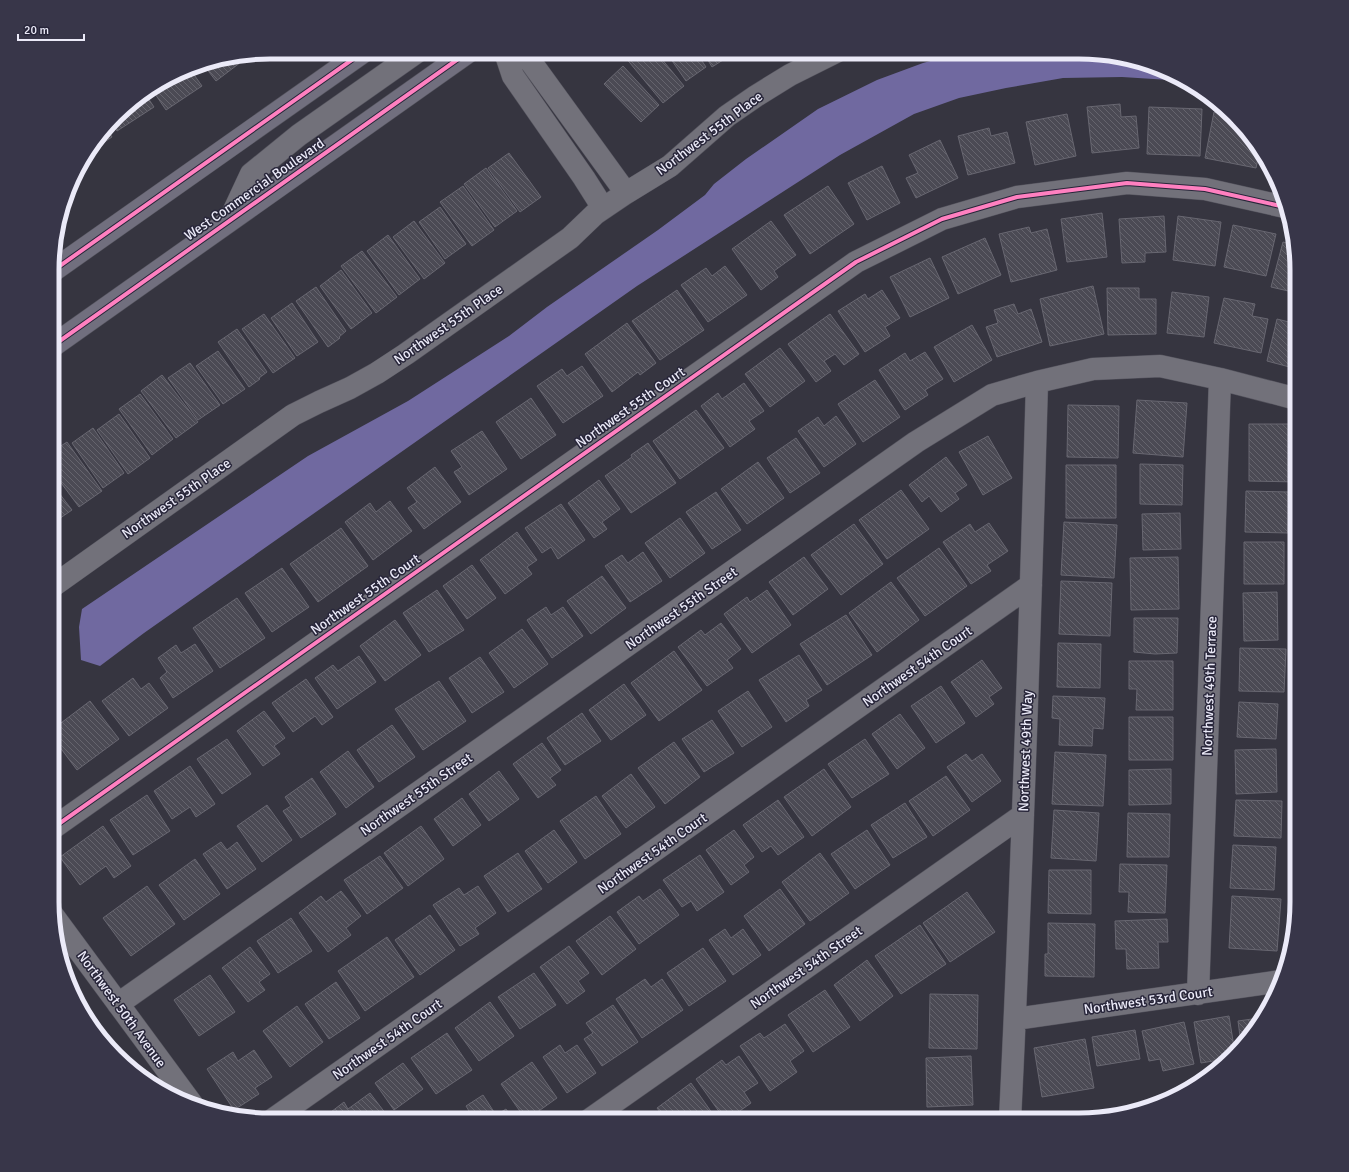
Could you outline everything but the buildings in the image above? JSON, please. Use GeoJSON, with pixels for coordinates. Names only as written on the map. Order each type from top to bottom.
{"type":"FeatureCollection","features":[{"type":"Feature","properties":{"kind":"highway"},"geometry":{"type":"LineString","coordinates":[[59,266],[353,59]]}},
{"type":"Feature","properties":{"kind":"highway","name":"West Commercial Boulevard"},"geometry":{"type":"LineString","coordinates":[[59,341],[458,59]]}},
{"type":"Feature","properties":{"kind":"street","name":"West Commercial Boulevard"},"geometry":{"type":"LineString","coordinates":[[230,219],[250,174],[298,135],[407,59]]}},
{"type":"Feature","properties":{"kind":"street"},"geometry":{"type":"LineString","coordinates":[[507,59],[513,76],[584,178],[603,208]]}},
{"type":"Feature","properties":{"kind":"street"},"geometry":{"type":"LineString","coordinates":[[528,59],[626,193]]}},
{"type":"Feature","properties":{"kind":"street","name":"Northwest 55th Place"},"geometry":{"type":"LineString","coordinates":[[59,582],[293,416],[350,388],[406,354],[570,238],[603,208],[670,166],[724,119],[756,96],[790,75],[822,59]]}},
{"type":"Feature","properties":{"kind":"street","name":"Northwest 55th Court"},"geometry":{"type":"LineString","coordinates":[[59,824],[856,262],[942,219],[1017,197],[1127,183],[1205,189],[1280,206]]}},
{"type":"Feature","properties":{"kind":"street","name":"Northwest 55th Street"},"geometry":{"type":"LineString","coordinates":[[118,1004],[916,442],[992,395],[1037,382],[1093,369],[1160,366],[1290,396]]}},
{"type":"Feature","properties":{"kind":"street","name":"Northwest 49th Terrace"},"geometry":{"type":"LineString","coordinates":[[1198,994],[1220,379]]}},
{"type":"Feature","properties":{"kind":"street","name":"Northwest 49th Way"},"geometry":{"type":"LineString","coordinates":[[1010,1113],[1032,585],[1037,382]]}},
{"type":"Feature","properties":{"kind":"street","name":"Northwest 54th Court"},"geometry":{"type":"LineString","coordinates":[[282,1113],[1032,585]]}},
{"type":"Feature","properties":{"kind":"street","name":"Northwest 54th Street"},"geometry":{"type":"LineString","coordinates":[[599,1113],[1023,815]]}},
{"type":"Feature","properties":{"kind":"street","name":"Northwest 50th Avenue"},"geometry":{"type":"LineString","coordinates":[[60,925],[186,1095]]}},
{"type":"Feature","properties":{"kind":"street","name":"Northwest 53rd Court"},"geometry":{"type":"LineString","coordinates":[[1015,1019],[1274,982]]}},
{"type":"Feature","properties":{"kind":"shaded area"},"geometry":{"type":"Polygon","coordinates":[[[938,59],[1093,59],[1134,66],[1170,80],[1122,77],[1063,78],[959,98],[914,114],[840,155],[637,286],[144,633],[100,666],[81,660],[79,627],[82,609],[308,456],[408,401],[509,336],[547,307],[658,230],[705,195],[714,184],[746,159],[818,109],[877,80],[938,59]]]}},
{"type":"Feature","properties":{"kind":"cycle path"},"geometry":{"type":"LineString","coordinates":[[59,266],[353,59]]}},
{"type":"Feature","properties":{"kind":"cycle path"},"geometry":{"type":"LineString","coordinates":[[59,341],[458,59]]}},
{"type":"Feature","properties":{"kind":"cycle path"},"geometry":{"type":"LineString","coordinates":[[59,824],[856,262],[942,219],[1017,197],[1127,183],[1205,189],[1280,206]]}}]}
